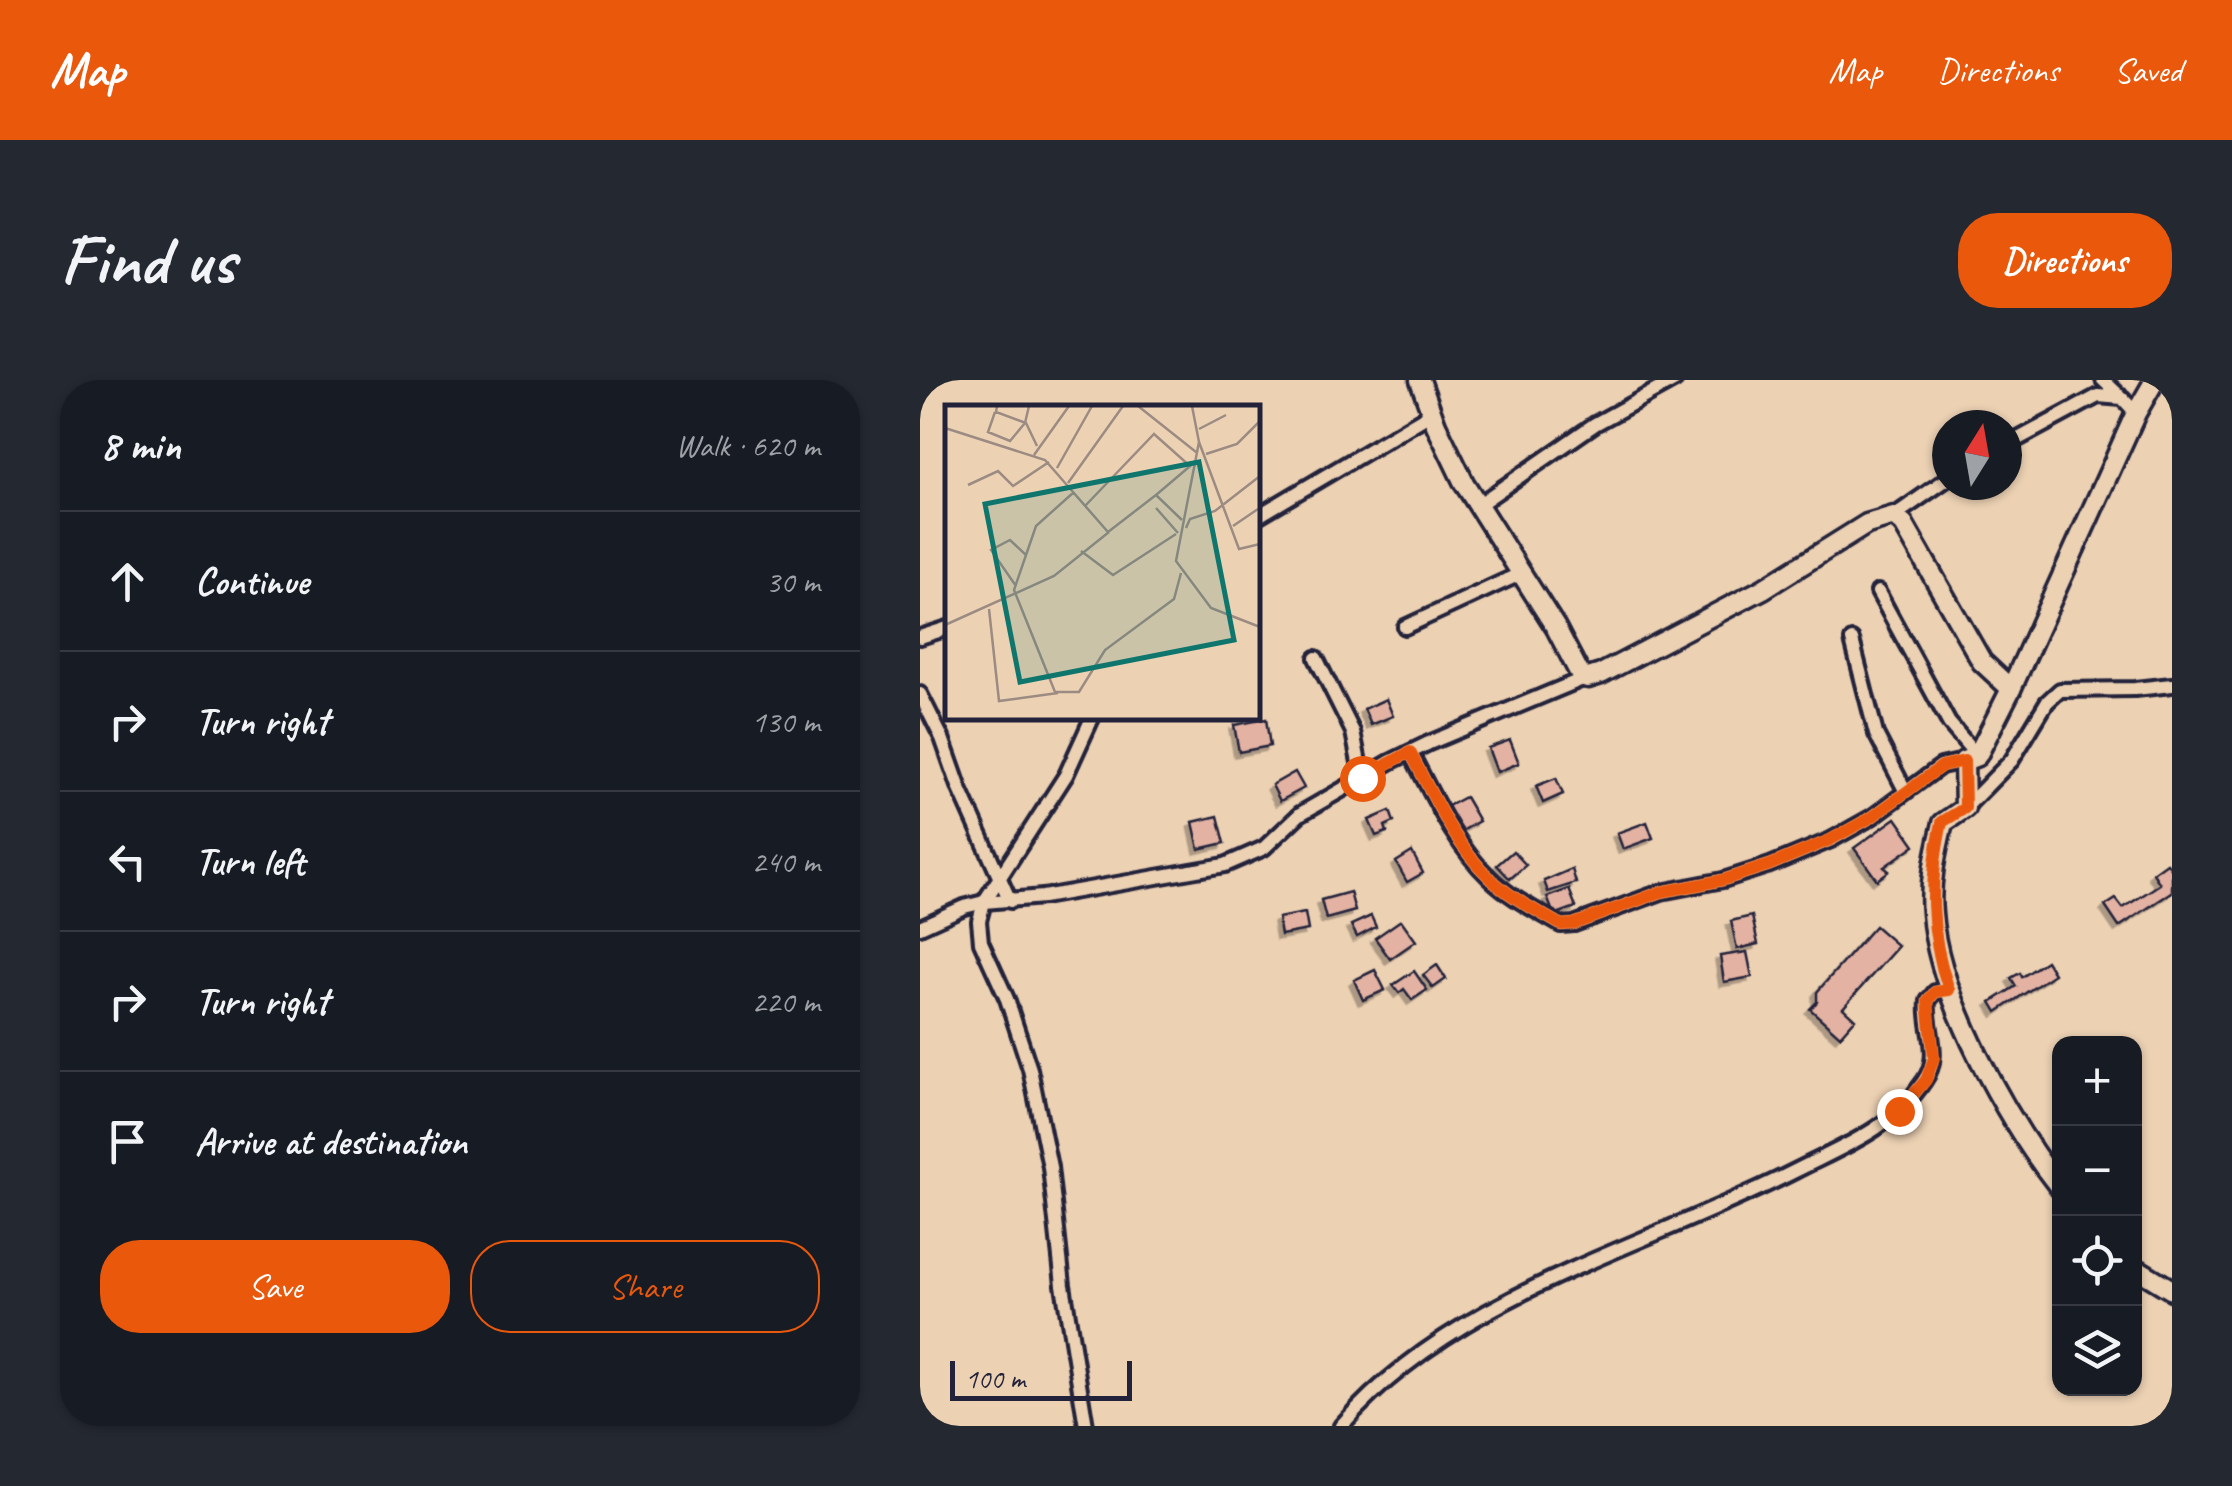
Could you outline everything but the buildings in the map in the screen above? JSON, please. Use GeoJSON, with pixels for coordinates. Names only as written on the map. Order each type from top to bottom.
{"type":"FeatureCollection","features":[{"type":"Feature","properties":{"kind":"main road"},"geometry":{"type":"LineString","coordinates":[[1420,380],[1464,484],[1556,628],[1577,674],[1586,678],[1601,674],[1763,589],[1867,524],[1894,516],[1904,525],[1982,662],[2012,688]]}},
{"type":"Feature","properties":{"kind":"main road"},"geometry":{"type":"LineString","coordinates":[[2052,1178],[2000,1093],[1949,990],[1932,914],[1932,882],[1942,822],[1965,808],[1971,758],[2012,688],[2136,413],[2155,380]]}},
{"type":"Feature","properties":{"kind":"main road"},"geometry":{"type":"LineString","coordinates":[[2142,1271],[2172,1290]]}},
{"type":"Feature","properties":{"kind":"street"},"geometry":{"type":"LineString","coordinates":[[1478,505],[1595,424],[1675,380]]}},
{"type":"Feature","properties":{"kind":"street"},"geometry":{"type":"LineString","coordinates":[[2103,380],[2136,413]]}},
{"type":"Feature","properties":{"kind":"street"},"geometry":{"type":"LineString","coordinates":[[2022,437],[2098,396],[2122,398]]}},
{"type":"Feature","properties":{"kind":"street"},"geometry":{"type":"LineString","coordinates":[[1260,515],[1432,413]]}},
{"type":"Feature","properties":{"kind":"street"},"geometry":{"type":"LineString","coordinates":[[1894,516],[1932,489]]}},
{"type":"Feature","properties":{"kind":"street"},"geometry":{"type":"LineString","coordinates":[[1406,628],[1522,573]]}},
{"type":"Feature","properties":{"kind":"street"},"geometry":{"type":"LineString","coordinates":[[1410,752],[1455,836],[1469,854],[1490,878],[1561,925],[1574,924],[1661,892],[1723,880],[1770,865],[1830,840],[1942,766],[1971,758],[1878,592]]}},
{"type":"Feature","properties":{"kind":"street"},"geometry":{"type":"LineString","coordinates":[[920,636],[945,629]]}},
{"type":"Feature","properties":{"kind":"street"},"geometry":{"type":"LineString","coordinates":[[1852,640],[1876,734],[1906,792]]}},
{"type":"Feature","properties":{"kind":"street"},"geometry":{"type":"LineString","coordinates":[[1316,658],[1352,732],[1362,778]]}},
{"type":"Feature","properties":{"kind":"street"},"geometry":{"type":"LineString","coordinates":[[920,927],[984,902],[1225,865],[1264,848],[1300,814],[1410,752],[1586,678]]}},
{"type":"Feature","properties":{"kind":"street"},"geometry":{"type":"LineString","coordinates":[[1965,808],[2012,760],[2046,702],[2060,690],[2172,685]]}},
{"type":"Feature","properties":{"kind":"street"},"geometry":{"type":"LineString","coordinates":[[920,694],[1010,901]]}},
{"type":"Feature","properties":{"kind":"street"},"geometry":{"type":"LineString","coordinates":[[1086,1426],[1050,1167],[1030,1069],[981,942],[978,921],[984,902],[1066,776],[1091,720]]}},
{"type":"Feature","properties":{"kind":"street"},"geometry":{"type":"LineString","coordinates":[[1341,1426],[1360,1404],[1438,1340],[1552,1281],[1765,1186],[1881,1127],[1926,1080],[1934,1058],[1928,1001],[1935,992],[1949,990]]}},
{"type":"Feature","properties":{"kind":"route"},"geometry":{"type":"LineString","coordinates":[[1362,778],[1410,752],[1455,836],[1469,854],[1490,878],[1561,925],[1574,924],[1661,892],[1723,880],[1770,865],[1830,840],[1872,817],[1942,766],[1964,761],[1965,808],[1942,822],[1932,882],[1937,948],[1949,990],[1935,992],[1928,1001],[1934,1058],[1926,1080],[1899,1111]]}}]}
